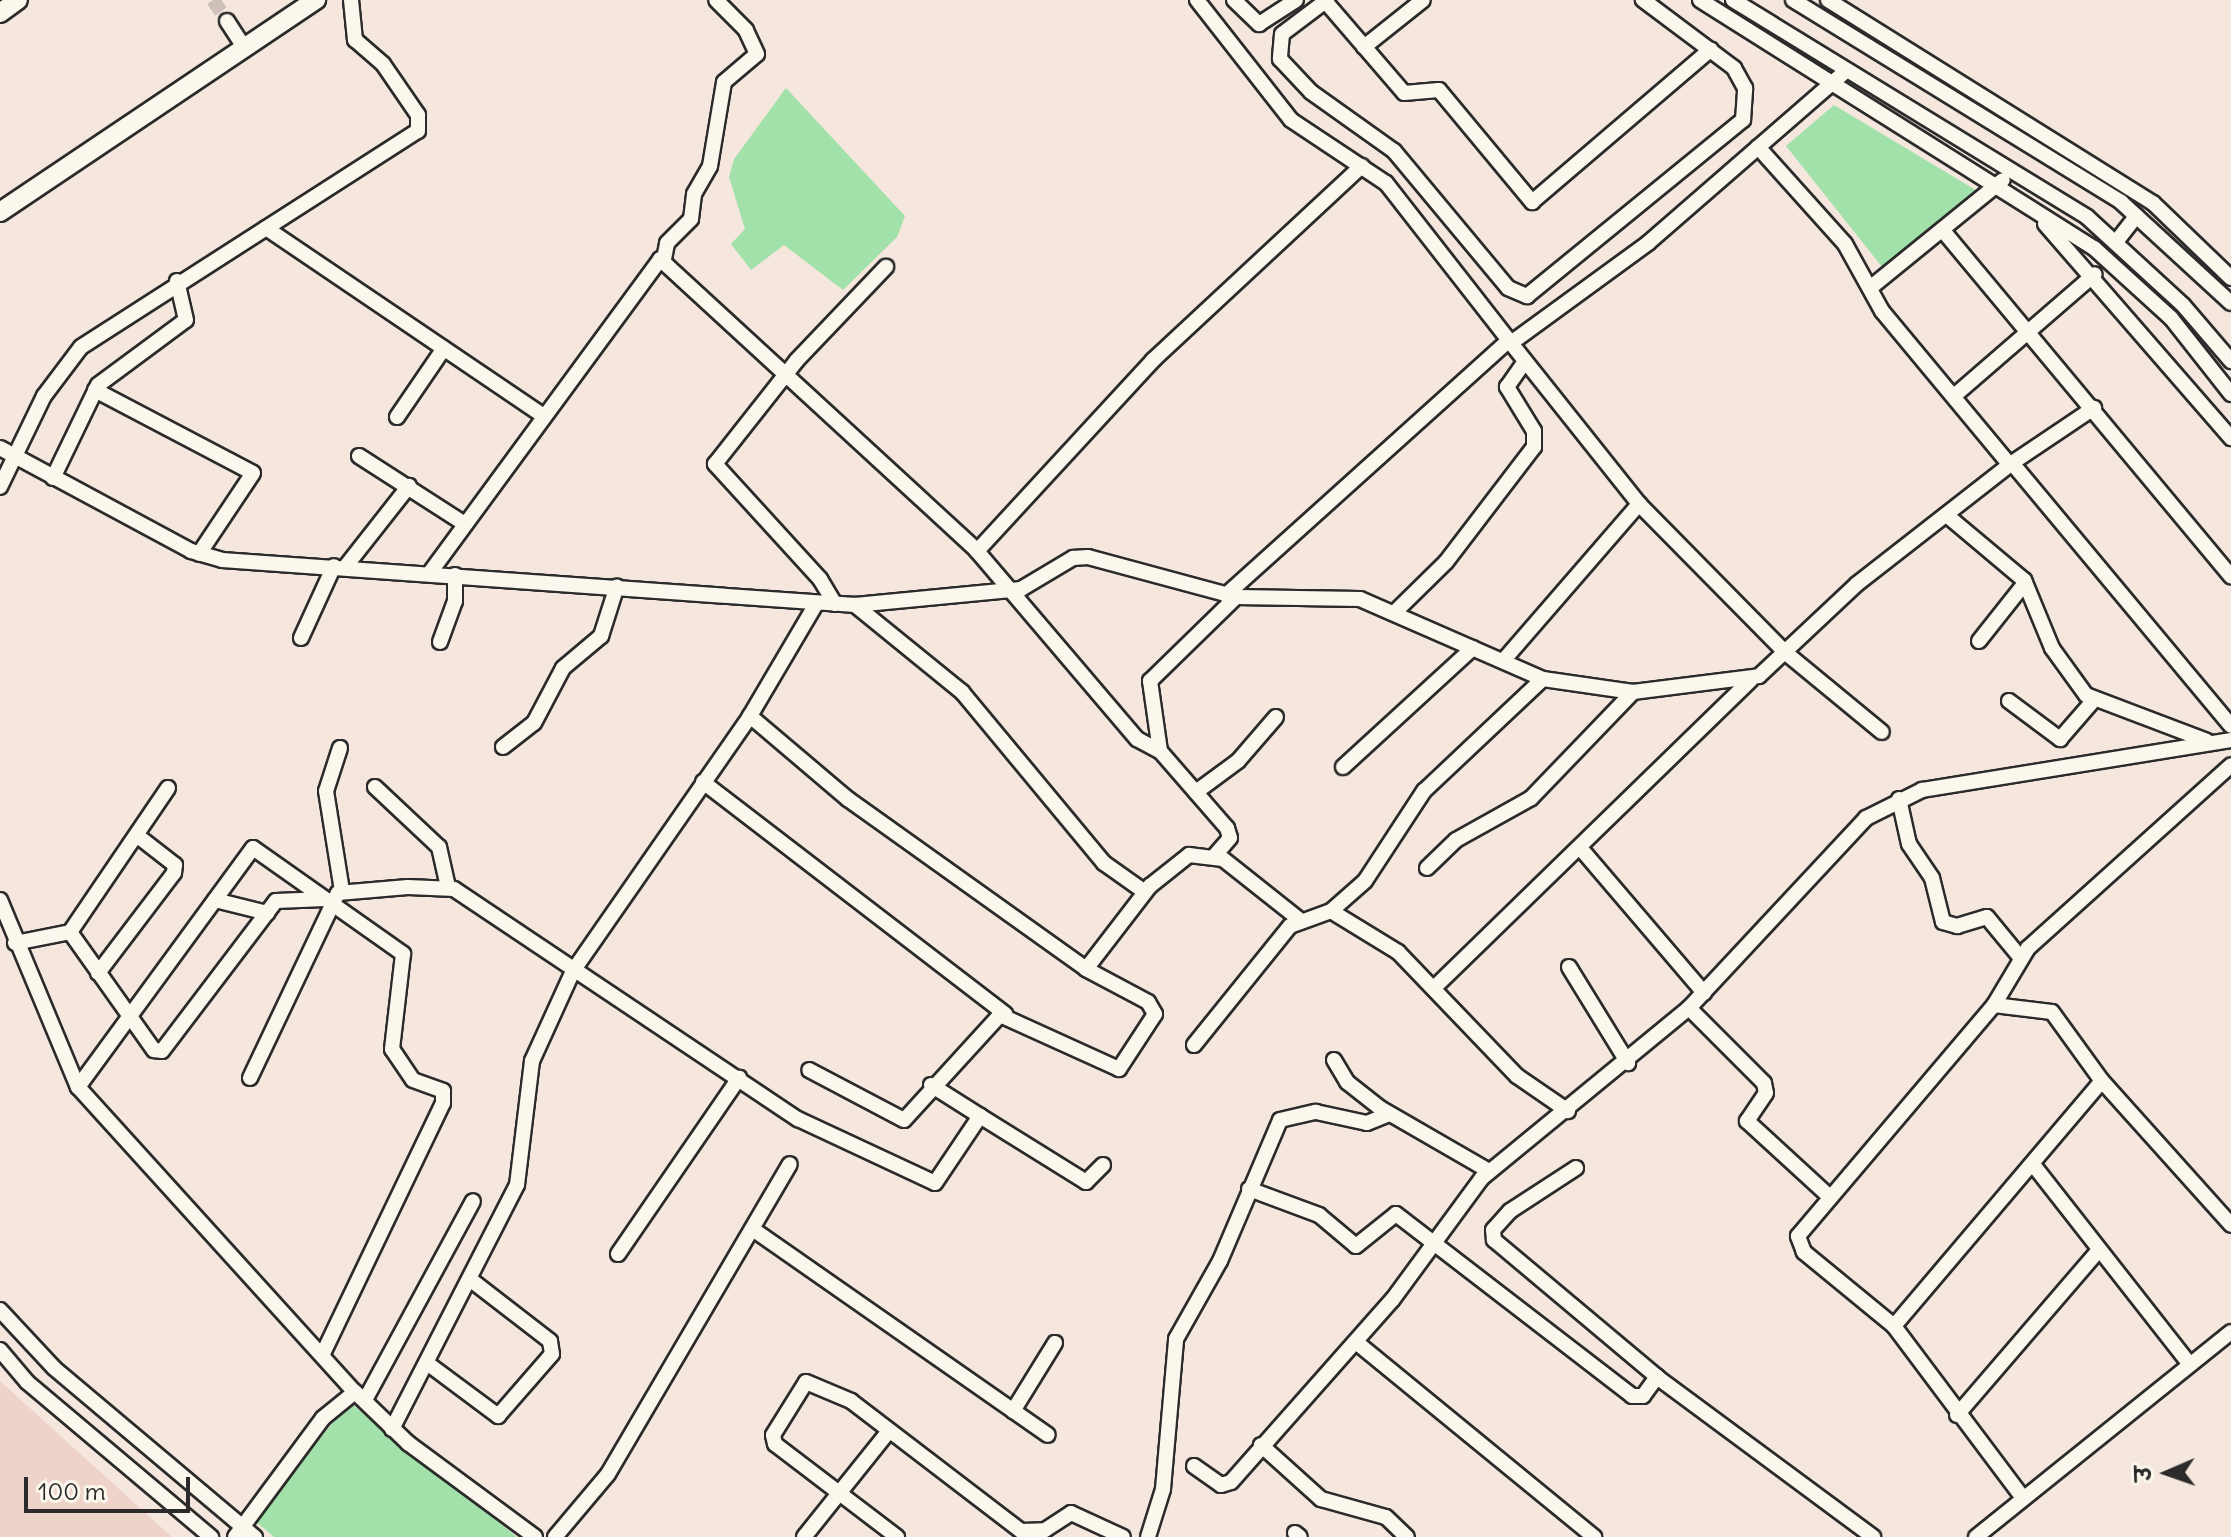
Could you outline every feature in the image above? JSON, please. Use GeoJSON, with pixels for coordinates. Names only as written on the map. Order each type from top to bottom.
{"type":"FeatureCollection","features":[{"type":"Feature","properties":{"kind":"main road"},"geometry":{"type":"LineString","coordinates":[[0,13],[18,0]]}},
{"type":"Feature","properties":{"kind":"main road"},"geometry":{"type":"LineString","coordinates":[[0,212],[243,46],[316,0]]}},
{"type":"Feature","properties":{"kind":"street"},"geometry":{"type":"LineString","coordinates":[[0,487],[44,396],[76,353],[177,281],[418,131],[418,115],[383,64],[355,40],[351,0]]}},
{"type":"Feature","properties":{"kind":"street"},"geometry":{"type":"LineString","coordinates":[[429,574],[664,259],[667,243],[691,219],[694,194],[710,166],[724,82],[757,54],[746,30],[716,0]]}},
{"type":"Feature","properties":{"kind":"street"},"geometry":{"type":"LineString","coordinates":[[1197,0],[1291,120],[1386,183],[1524,363],[1639,504],[1786,653],[1882,732]]}},
{"type":"Feature","properties":{"kind":"street"},"geometry":{"type":"LineString","coordinates":[[1234,0],[1259,24],[1296,0]]}},
{"type":"Feature","properties":{"kind":"street"},"geometry":{"type":"LineString","coordinates":[[1364,47],[1423,0]]}},
{"type":"Feature","properties":{"kind":"street"},"geometry":{"type":"LineString","coordinates":[[1643,0],[1711,49],[1743,81],[1743,120],[1533,293],[1519,296],[1394,151],[1311,92],[1280,59],[1282,34],[1326,1],[1404,93],[1439,90],[1532,202],[1711,49]]}},
{"type":"Feature","properties":{"kind":"street"},"geometry":{"type":"LineString","coordinates":[[1700,0],[1828,86],[1997,186],[2041,220],[2082,259],[2231,438]]}},
{"type":"Feature","properties":{"kind":"street"},"geometry":{"type":"LineString","coordinates":[[1733,0],[1845,72],[2013,171],[2111,238],[2231,361]]}},
{"type":"Feature","properties":{"kind":"street"},"geometry":{"type":"LineString","coordinates":[[1793,0],[1991,117],[2136,216],[2231,303]]}},
{"type":"Feature","properties":{"kind":"street"},"geometry":{"type":"LineString","coordinates":[[1828,0],[2153,203],[2231,278]]}},
{"type":"Feature","properties":{"kind":"street"},"geometry":{"type":"LineString","coordinates":[[227,21],[243,46]]}},
{"type":"Feature","properties":{"kind":"street"},"geometry":{"type":"LineString","coordinates":[[1160,751],[1150,681],[1231,596],[1509,342],[1648,243],[1845,72]]}},
{"type":"Feature","properties":{"kind":"street"},"geometry":{"type":"LineString","coordinates":[[1758,147],[1845,244],[1870,288],[1954,396],[2231,726]]}},
{"type":"Feature","properties":{"kind":"street"},"geometry":{"type":"LineString","coordinates":[[977,551],[1153,360],[1362,166]]}},
{"type":"Feature","properties":{"kind":"street"},"geometry":{"type":"LineString","coordinates":[[1870,288],[1945,233],[2013,171]]}},
{"type":"Feature","properties":{"kind":"street"},"geometry":{"type":"LineString","coordinates":[[2082,259],[2136,216]]}},
{"type":"Feature","properties":{"kind":"street"},"geometry":{"type":"LineString","coordinates":[[2041,220],[2094,248],[2171,318],[2231,394]]}},
{"type":"Feature","properties":{"kind":"street"},"geometry":{"type":"LineString","coordinates":[[266,228],[544,416]]}},
{"type":"Feature","properties":{"kind":"street"},"geometry":{"type":"LineString","coordinates":[[1945,233],[2231,576]]}},
{"type":"Feature","properties":{"kind":"street"},"geometry":{"type":"LineString","coordinates":[[664,259],[977,551],[1137,739],[1160,751],[1231,833],[1215,855]]}},
{"type":"Feature","properties":{"kind":"street"},"geometry":{"type":"LineString","coordinates":[[835,604],[820,579],[715,469],[787,373],[886,267]]}},
{"type":"Feature","properties":{"kind":"street"},"geometry":{"type":"LineString","coordinates":[[1954,396],[2095,274]]}},
{"type":"Feature","properties":{"kind":"street"},"geometry":{"type":"LineString","coordinates":[[53,478],[95,390],[186,320],[177,281]]}},
{"type":"Feature","properties":{"kind":"street"},"geometry":{"type":"LineString","coordinates":[[397,417],[444,348]]}},
{"type":"Feature","properties":{"kind":"street"},"geometry":{"type":"LineString","coordinates":[[1395,612],[1446,562],[1534,447],[1534,431],[1507,387],[1524,363]]}},
{"type":"Feature","properties":{"kind":"street"},"geometry":{"type":"LineString","coordinates":[[95,390],[253,473],[199,554]]}},
{"type":"Feature","properties":{"kind":"street"},"geometry":{"type":"LineString","coordinates":[[1437,985],[1582,850],[1751,680],[1786,653],[1857,584],[1950,518],[2010,463],[2094,408]]}},
{"type":"Feature","properties":{"kind":"street"},"geometry":{"type":"LineString","coordinates":[[0,448],[199,554],[855,605],[1011,590],[1080,557],[1231,596],[1352,598],[1395,612],[1543,679],[1633,692],[1751,680]]}},
{"type":"Feature","properties":{"kind":"street"},"geometry":{"type":"LineString","coordinates":[[359,456],[465,524]]}},
{"type":"Feature","properties":{"kind":"street"},"geometry":{"type":"LineString","coordinates":[[301,638],[340,566],[409,486]]}},
{"type":"Feature","properties":{"kind":"street"},"geometry":{"type":"LineString","coordinates":[[1503,661],[1639,504]]}},
{"type":"Feature","properties":{"kind":"street"},"geometry":{"type":"LineString","coordinates":[[1950,518],[2025,583],[2052,648],[2093,701],[2211,742]]}},
{"type":"Feature","properties":{"kind":"street"},"geometry":{"type":"LineString","coordinates":[[440,642],[455,601],[455,575]]}},
{"type":"Feature","properties":{"kind":"street"},"geometry":{"type":"LineString","coordinates":[[1979,641],[2025,583]]}},
{"type":"Feature","properties":{"kind":"street"},"geometry":{"type":"LineString","coordinates":[[503,747],[534,723],[563,668],[601,636],[617,586]]}},
{"type":"Feature","properties":{"kind":"street"},"geometry":{"type":"LineString","coordinates":[[392,1429],[517,1185],[532,1061],[573,971],[750,716],[816,604]]}},
{"type":"Feature","properties":{"kind":"street"},"geometry":{"type":"LineString","coordinates":[[855,605],[962,692],[1104,863],[1145,892]]}},
{"type":"Feature","properties":{"kind":"street"},"geometry":{"type":"LineString","coordinates":[[1343,767],[1473,648]]}},
{"type":"Feature","properties":{"kind":"street"},"geometry":{"type":"LineString","coordinates":[[1194,1045],[1300,920],[1331,911],[1370,874],[1424,791],[1543,679]]}},
{"type":"Feature","properties":{"kind":"street"},"geometry":{"type":"LineString","coordinates":[[1427,868],[1456,840],[1531,798],[1633,692]]}},
{"type":"Feature","properties":{"kind":"street"},"geometry":{"type":"LineString","coordinates":[[2009,701],[2060,739],[2093,701]]}},
{"type":"Feature","properties":{"kind":"street"},"geometry":{"type":"LineString","coordinates":[[703,782],[1005,1014],[1124,1068],[1154,1009],[1086,969],[848,799],[750,716]]}},
{"type":"Feature","properties":{"kind":"street"},"geometry":{"type":"LineString","coordinates":[[1196,792],[1238,761],[1276,717]]}},
{"type":"Feature","properties":{"kind":"street"},"geometry":{"type":"LineString","coordinates":[[1194,1466],[1226,1485],[1356,1342],[1489,1171],[1628,1063],[1689,1008],[1838,842],[1899,799],[2231,740]]}},
{"type":"Feature","properties":{"kind":"street"},"geometry":{"type":"LineString","coordinates":[[340,748],[326,791],[342,891]]}},
{"type":"Feature","properties":{"kind":"street"},"geometry":{"type":"LineString","coordinates":[[2023,1498],[1957,1415],[1894,1326],[1798,1244],[1801,1229],[1994,1005],[2020,957],[2231,765]]}},
{"type":"Feature","properties":{"kind":"street"},"geometry":{"type":"LineString","coordinates":[[375,787],[439,847],[448,887]]}},
{"type":"Feature","properties":{"kind":"street"},"geometry":{"type":"LineString","coordinates":[[15,943],[70,932],[139,837],[168,788]]}},
{"type":"Feature","properties":{"kind":"street"},"geometry":{"type":"LineString","coordinates":[[1899,799],[1909,844],[1932,878],[1943,922],[1957,926],[1987,917],[2020,957]]}},
{"type":"Feature","properties":{"kind":"street"},"geometry":{"type":"LineString","coordinates":[[98,973],[174,873],[175,865],[139,837]]}},
{"type":"Feature","properties":{"kind":"street"},"geometry":{"type":"LineString","coordinates":[[78,1087],[215,900],[258,848],[403,954],[392,1049],[413,1080],[444,1096],[322,1355]]}},
{"type":"Feature","properties":{"kind":"street"},"geometry":{"type":"LineString","coordinates":[[1582,850],[1704,993]]}},
{"type":"Feature","properties":{"kind":"street"},"geometry":{"type":"LineString","coordinates":[[1086,969],[1145,892],[1189,855],[1215,855],[1300,920]]}},
{"type":"Feature","properties":{"kind":"street"},"geometry":{"type":"LineString","coordinates":[[250,1078],[329,901],[342,891],[448,887],[798,1119],[935,1183],[980,1116]]}},
{"type":"Feature","properties":{"kind":"street"},"geometry":{"type":"LineString","coordinates":[[70,932],[130,1016],[162,1051],[267,913],[285,897],[329,901]]}},
{"type":"Feature","properties":{"kind":"street"},"geometry":{"type":"LineString","coordinates":[[0,900],[15,943],[78,1087],[392,1429],[535,1537]]}},
{"type":"Feature","properties":{"kind":"street"},"geometry":{"type":"LineString","coordinates":[[215,900],[267,913]]}},
{"type":"Feature","properties":{"kind":"street"},"geometry":{"type":"LineString","coordinates":[[1331,911],[1437,985],[1517,1076],[1568,1111]]}},
{"type":"Feature","properties":{"kind":"street"},"geometry":{"type":"LineString","coordinates":[[1569,967],[1628,1063]]}},
{"type":"Feature","properties":{"kind":"street"},"geometry":{"type":"LineString","coordinates":[[1994,1005],[2052,1012],[2102,1081],[2231,1225]]}},
{"type":"Feature","properties":{"kind":"street"},"geometry":{"type":"LineString","coordinates":[[1689,1008],[1764,1083],[1766,1093],[1747,1121],[1830,1197]]}},
{"type":"Feature","properties":{"kind":"street"},"geometry":{"type":"LineString","coordinates":[[809,1070],[901,1120],[931,1085],[1005,1014]]}},
{"type":"Feature","properties":{"kind":"street"},"geometry":{"type":"LineString","coordinates":[[1334,1060],[1347,1082],[1389,1114],[1489,1171]]}},
{"type":"Feature","properties":{"kind":"street"},"geometry":{"type":"LineString","coordinates":[[618,1254],[739,1078]]}},
{"type":"Feature","properties":{"kind":"street"},"geometry":{"type":"LineString","coordinates":[[1894,1326],[2035,1167],[2102,1081]]}},
{"type":"Feature","properties":{"kind":"street"},"geometry":{"type":"LineString","coordinates":[[931,1085],[1086,1182],[1103,1165]]}},
{"type":"Feature","properties":{"kind":"street"},"geometry":{"type":"LineString","coordinates":[[1148,1537],[1163,1489],[1176,1339],[1286,1114],[1367,1123],[1389,1114]]}},
{"type":"Feature","properties":{"kind":"street"},"geometry":{"type":"LineString","coordinates":[[555,1537],[608,1474],[790,1164]]}},
{"type":"Feature","properties":{"kind":"street"},"geometry":{"type":"LineString","coordinates":[[2035,1167],[2190,1365]]}},
{"type":"Feature","properties":{"kind":"street"},"geometry":{"type":"LineString","coordinates":[[1576,1168],[1510,1211],[1493,1230],[1494,1240],[1657,1377],[1873,1537]]}},
{"type":"Feature","properties":{"kind":"street"},"geometry":{"type":"LineString","coordinates":[[1249,1189],[1319,1215],[1353,1245],[1396,1214],[1632,1396],[1643,1396],[1657,1377]]}},
{"type":"Feature","properties":{"kind":"street"},"geometry":{"type":"LineString","coordinates":[[0,1310],[54,1368],[244,1534],[323,1418],[360,1396],[473,1201]]}},
{"type":"Feature","properties":{"kind":"street"},"geometry":{"type":"LineString","coordinates":[[754,1230],[1048,1435]]}},
{"type":"Feature","properties":{"kind":"street"},"geometry":{"type":"LineString","coordinates":[[1957,1415],[2099,1250]]}},
{"type":"Feature","properties":{"kind":"street"},"geometry":{"type":"LineString","coordinates":[[427,1363],[498,1416],[552,1354],[550,1341],[471,1280]]}},
{"type":"Feature","properties":{"kind":"street"},"geometry":{"type":"LineString","coordinates":[[1976,1537],[2231,1332]]}},
{"type":"Feature","properties":{"kind":"street"},"geometry":{"type":"LineString","coordinates":[[1356,1342],[1594,1537]]}},
{"type":"Feature","properties":{"kind":"street"},"geometry":{"type":"LineString","coordinates":[[1013,1411],[1055,1343]]}},
{"type":"Feature","properties":{"kind":"street"},"geometry":{"type":"LineString","coordinates":[[0,1350],[27,1382],[211,1537]]}},
{"type":"Feature","properties":{"kind":"street"},"geometry":{"type":"LineString","coordinates":[[897,1537],[773,1439],[803,1385],[830,1387],[1021,1531],[1045,1530],[1071,1513],[1123,1537]]}},
{"type":"Feature","properties":{"kind":"street"},"geometry":{"type":"LineString","coordinates":[[804,1537],[837,1488],[889,1431]]}},
{"type":"Feature","properties":{"kind":"street"},"geometry":{"type":"LineString","coordinates":[[1261,1445],[1321,1499],[1386,1517],[1407,1537]]}},
{"type":"Feature","properties":{"kind":"shaded area"},"geometry":{"type":"Polygon","coordinates":[[[0,1381],[172,1537],[0,1537],[0,1381]]]}},
{"type":"Feature","properties":{"kind":"green space"},"geometry":{"type":"Polygon","coordinates":[[[786,88],[905,216],[897,237],[843,290],[784,245],[751,270],[731,244],[745,229],[729,177],[734,159],[786,88]]]}},
{"type":"Feature","properties":{"kind":"green space"},"geometry":{"type":"Polygon","coordinates":[[[1834,105],[1979,192],[1883,268],[1786,146],[1834,105]]]}},
{"type":"Feature","properties":{"kind":"green space"},"geometry":{"type":"Polygon","coordinates":[[[349,1402],[517,1537],[274,1537],[255,1521],[349,1402]]]}},
{"type":"Feature","properties":{"kind":"tunnel"},"geometry":{"type":"LineString","coordinates":[[213,0],[227,21]]}}]}
